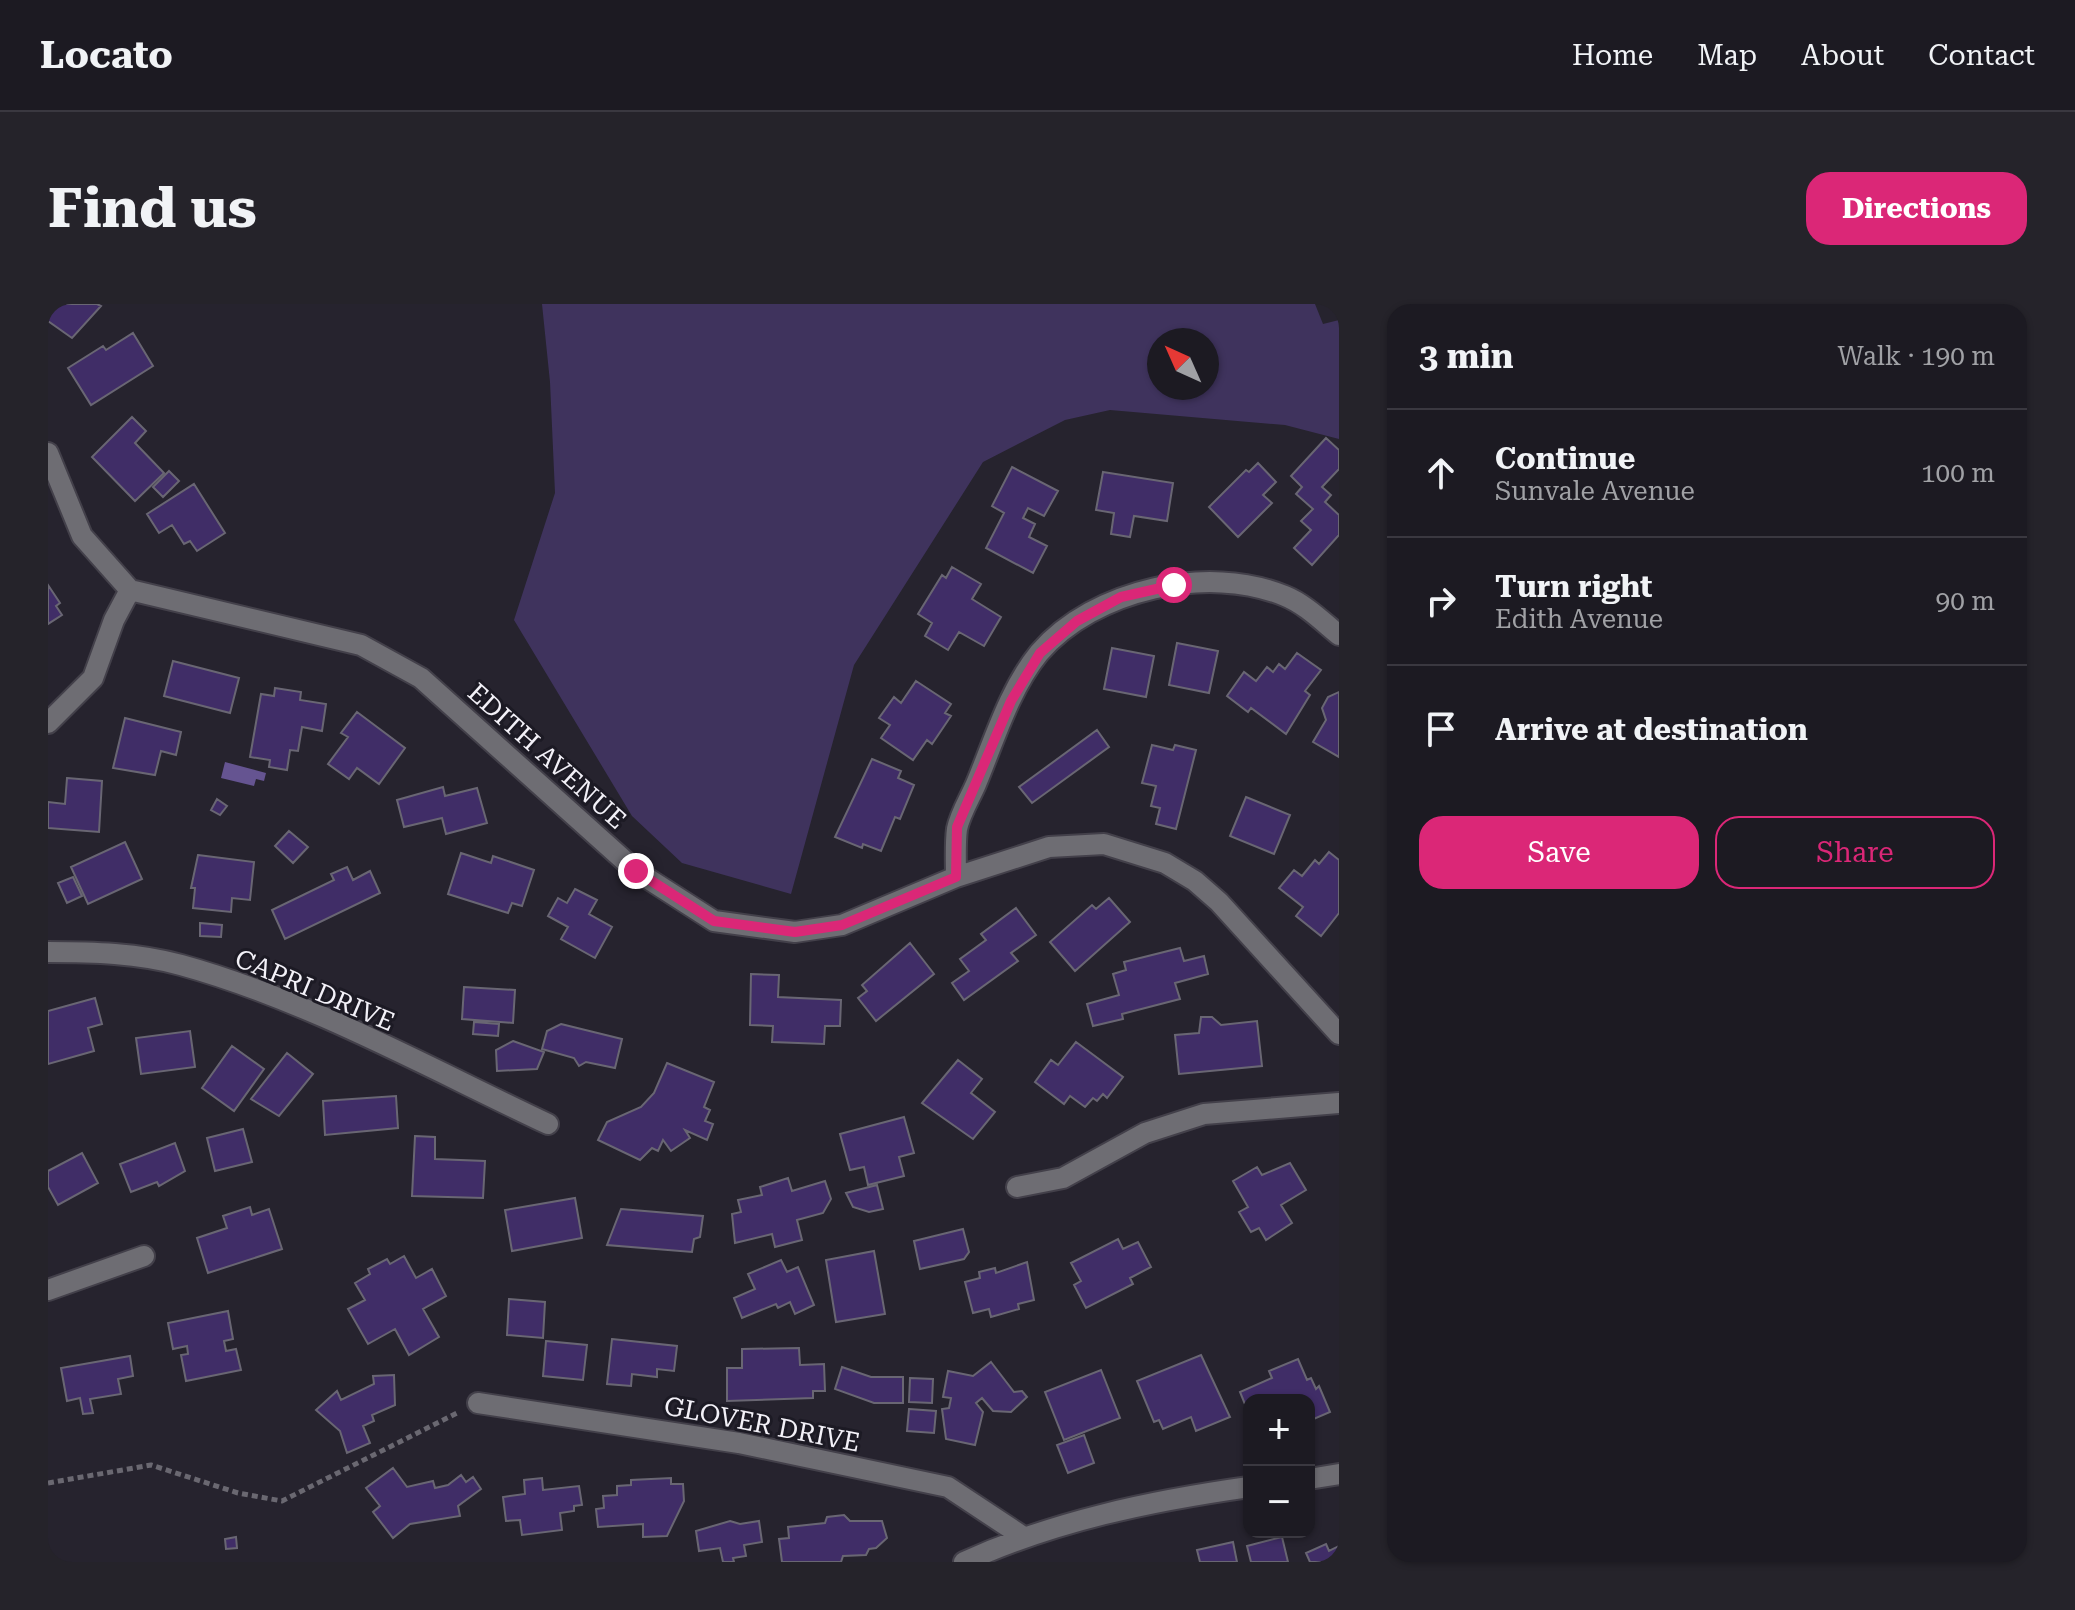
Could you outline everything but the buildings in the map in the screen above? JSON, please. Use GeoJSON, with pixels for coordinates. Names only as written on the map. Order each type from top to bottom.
{"type":"FeatureCollection","features":[{"type":"Feature","properties":{"kind":"street"},"geometry":{"type":"LineString","coordinates":[[48,453],[82,536],[130,590],[114,620],[93,678],[48,723]]}},
{"type":"Feature","properties":{"kind":"street"},"geometry":{"type":"LineString","coordinates":[[956,877],[957,827],[1011,701],[1040,653],[1077,621],[1121,597],[1174,585],[1220,584],[1261,587],[1289,597],[1339,635]]}},
{"type":"Feature","properties":{"kind":"street","name":"EDITH AVENUE"},"geometry":{"type":"LineString","coordinates":[[130,590],[361,645],[421,678],[636,871],[714,921],[795,932],[842,925],[956,877],[1049,847],[1104,844],[1165,863],[1195,881],[1219,902],[1339,1034]]}},
{"type":"Feature","properties":{"kind":"street","name":"CAPRI DRIVE"},"geometry":{"type":"LineString","coordinates":[[48,952],[97,952],[178,964],[267,993],[548,1124]]}},
{"type":"Feature","properties":{"kind":"street"},"geometry":{"type":"LineString","coordinates":[[1017,1187],[1063,1178],[1145,1133],[1204,1114],[1339,1103]]}},
{"type":"Feature","properties":{"kind":"street"},"geometry":{"type":"LineString","coordinates":[[48,1290],[144,1256]]}},
{"type":"Feature","properties":{"kind":"street","name":"GLOVER DRIVE"},"geometry":{"type":"LineString","coordinates":[[478,1403],[739,1443],[948,1487],[1022,1536]]}},
{"type":"Feature","properties":{"kind":"street"},"geometry":{"type":"LineString","coordinates":[[1315,1478],[1339,1474]]}},
{"type":"Feature","properties":{"kind":"street"},"geometry":{"type":"LineString","coordinates":[[964,1562],[1022,1536],[1156,1500],[1243,1488]]}},
{"type":"Feature","properties":{"kind":"path"},"geometry":{"type":"LineString","coordinates":[[48,1483],[151,1465],[238,1493],[282,1501],[478,1403]]}},
{"type":"Feature","properties":{"kind":"shaded area"},"geometry":{"type":"Polygon","coordinates":[[[542,304],[1315,304],[1323,324],[1339,320],[1339,439],[1285,425],[1110,410],[1065,420],[983,462],[854,665],[791,894],[682,863],[632,816],[514,620],[555,493],[550,382],[542,304]]]}},
{"type":"Feature","properties":{"kind":"shaded area"},"geometry":{"type":"Polygon","coordinates":[[[225,762],[266,773],[264,781],[256,779],[254,786],[221,778],[225,762]]]}},
{"type":"Feature","properties":{"kind":"route"},"geometry":{"type":"LineString","coordinates":[[636,871],[714,921],[795,932],[842,925],[956,877],[957,827],[1011,701],[1040,653],[1077,621],[1121,597],[1174,585]]}}]}
